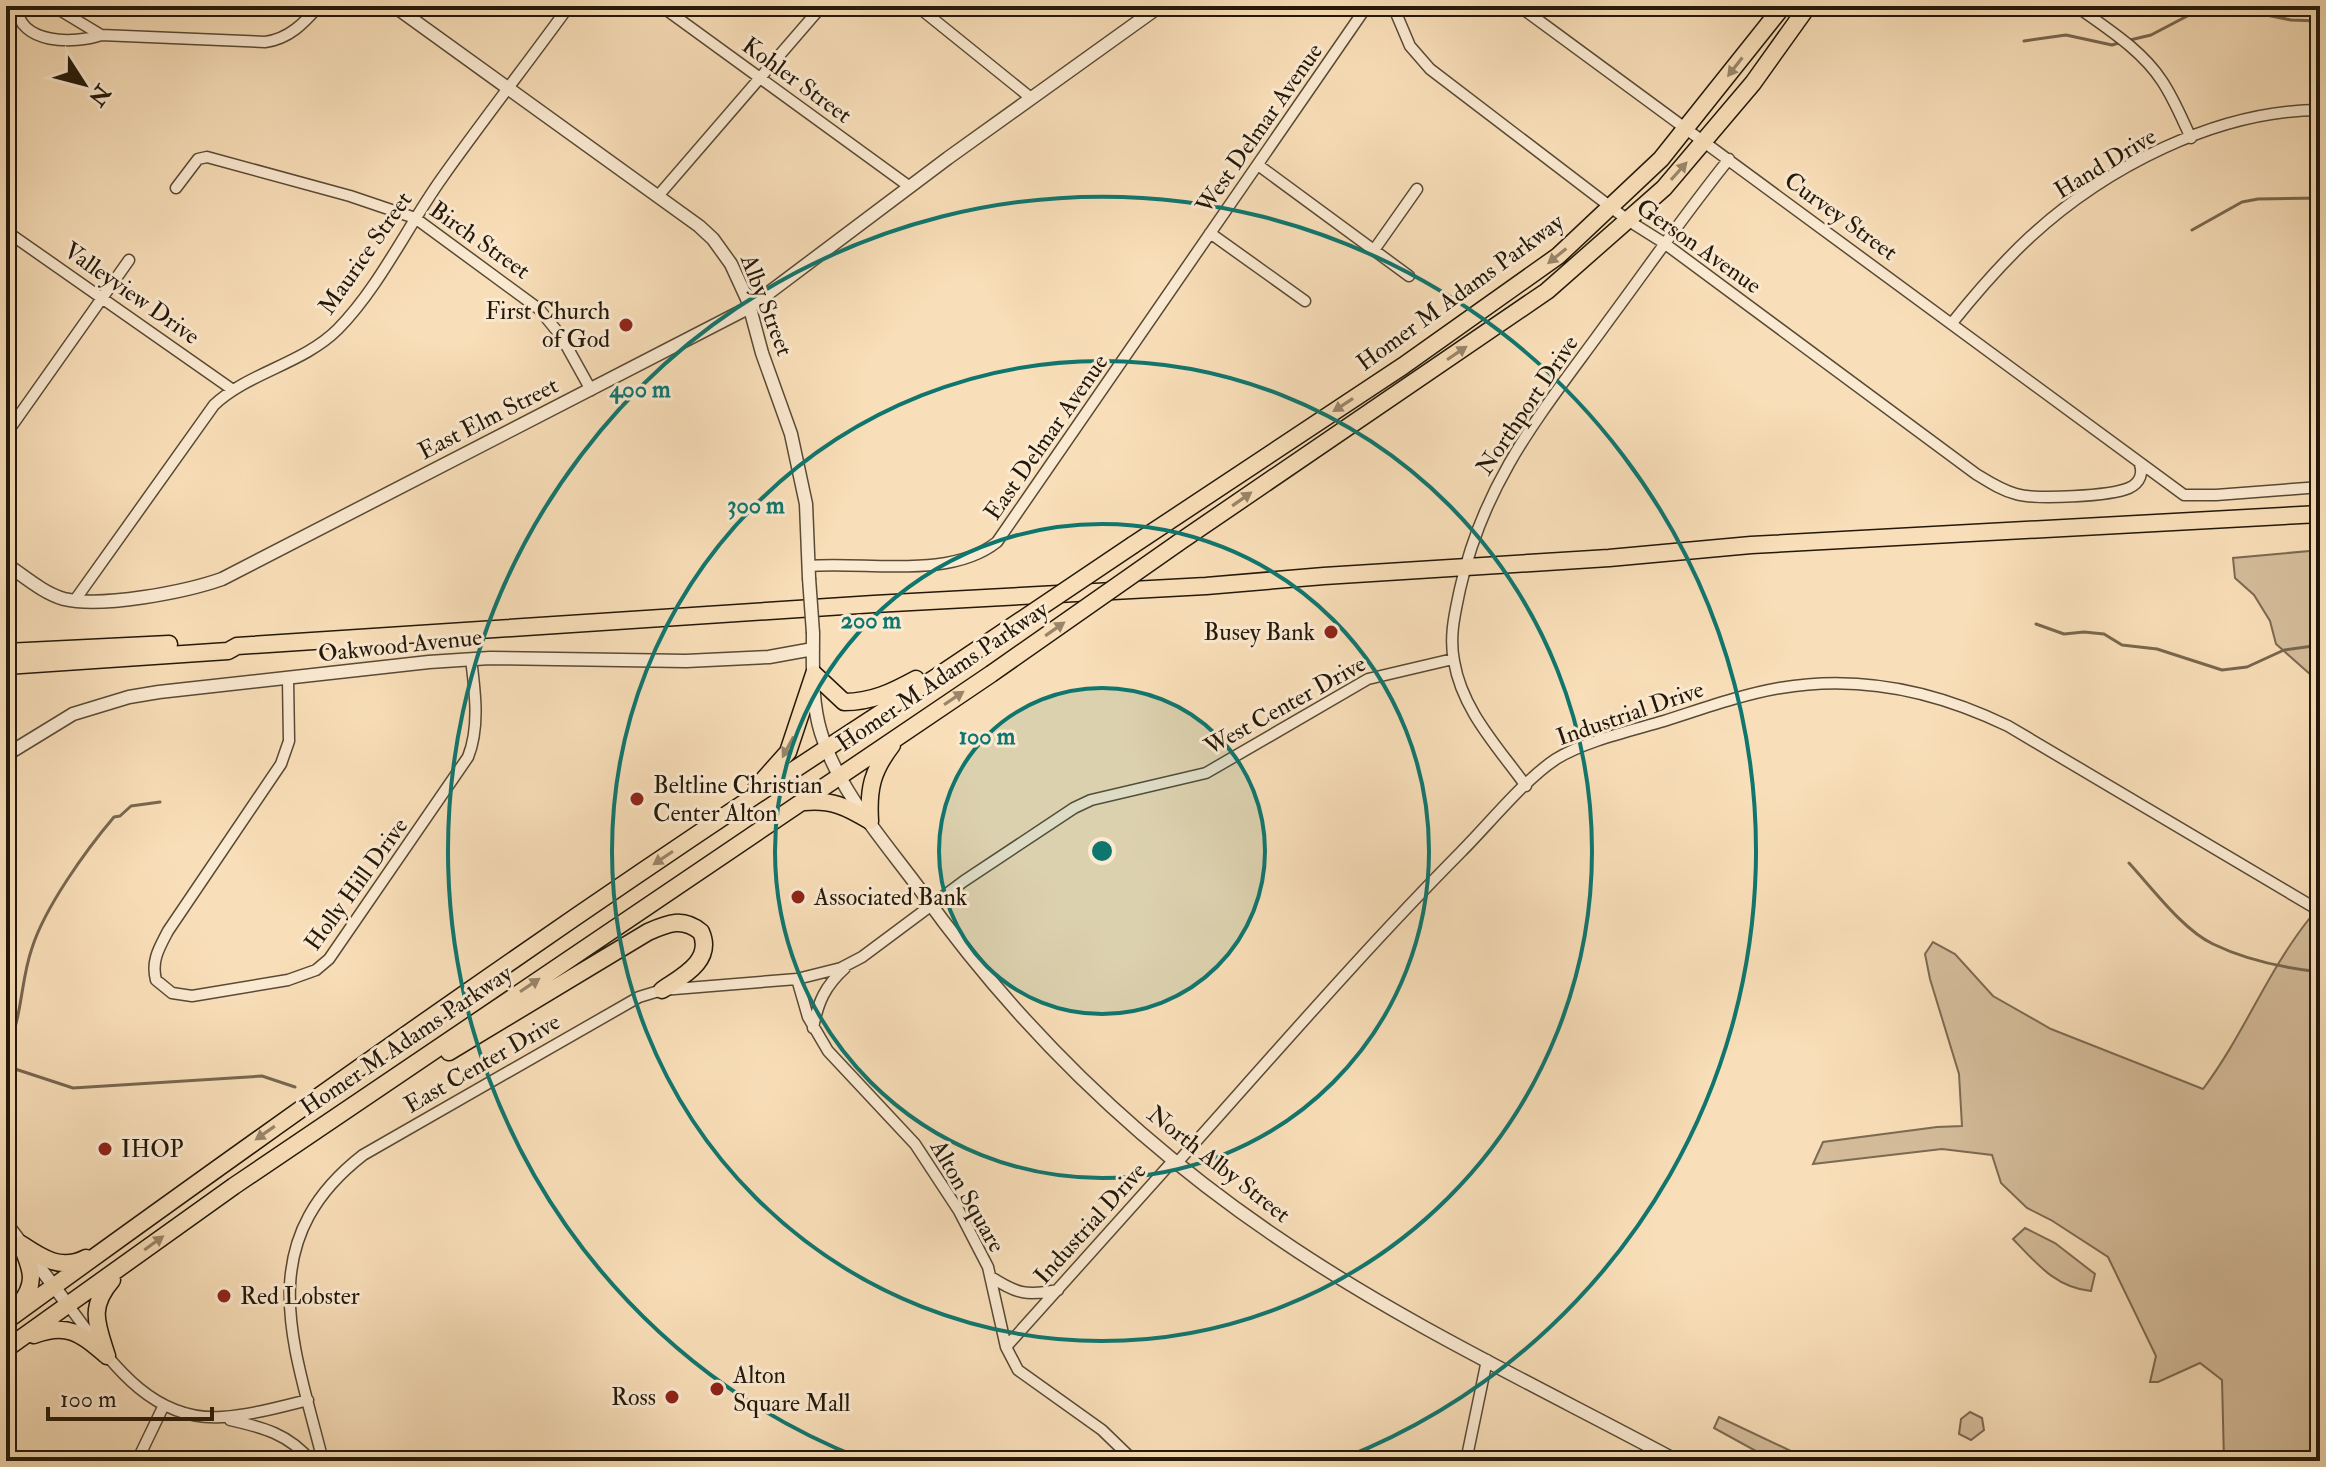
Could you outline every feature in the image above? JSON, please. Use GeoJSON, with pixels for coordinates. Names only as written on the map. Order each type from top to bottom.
{"type":"FeatureCollection","features":[{"type":"Feature","properties":{"kind":"main road","name":"Homer M Adams Parkway"},"geometry":{"type":"LineString","coordinates":[[6,1320],[272,1128],[571,920],[827,747],[979,649],[1505,295],[1558,256],[1612,208],[1687,129],[1783,6]]}},
{"type":"Feature","properties":{"kind":"main road","name":"Homer M Adams Parkway"},"geometry":{"type":"LineString","coordinates":[[12,1345],[234,1186],[991,674],[1534,300],[1664,188],[1753,83],[1808,6]]}},
{"type":"Feature","properties":{"kind":"main road"},"geometry":{"type":"LineString","coordinates":[[6,666],[228,651],[237,646],[874,604],[1206,586],[1751,545],[2320,514]]}},
{"type":"Feature","properties":{"kind":"main road"},"geometry":{"type":"LineString","coordinates":[[6,652],[228,641],[237,646]]}},
{"type":"Feature","properties":{"kind":"main road"},"geometry":{"type":"LineString","coordinates":[[733,810],[788,752],[814,674],[844,702],[862,702],[882,697],[979,649]]}},
{"type":"Feature","properties":{"kind":"main road"},"geometry":{"type":"LineString","coordinates":[[870,821],[869,793],[879,762],[901,734]]}},
{"type":"Feature","properties":{"kind":"main road"},"geometry":{"type":"LineString","coordinates":[[798,803],[823,800],[845,806],[870,821]]}},
{"type":"Feature","properties":{"kind":"main road"},"geometry":{"type":"LineString","coordinates":[[234,1186],[389,1088],[648,932],[673,922],[693,926],[704,939],[702,955],[696,964],[662,990]]}},
{"type":"Feature","properties":{"kind":"main road"},"geometry":{"type":"LineString","coordinates":[[21,1244],[50,1263],[81,1261],[109,1246]]}},
{"type":"Feature","properties":{"kind":"main road"},"geometry":{"type":"LineString","coordinates":[[6,1320],[31,1289],[29,1265],[21,1244]]}},
{"type":"Feature","properties":{"kind":"main road"},"geometry":{"type":"LineString","coordinates":[[107,1356],[97,1326],[97,1302],[125,1264]]}},
{"type":"Feature","properties":{"kind":"main road"},"geometry":{"type":"LineString","coordinates":[[12,1345],[61,1328],[73,1330],[107,1356]]}},
{"type":"Feature","properties":{"kind":"street"},"geometry":{"type":"LineString","coordinates":[[17,6],[19,19],[27,27],[58,42],[101,35],[274,41],[295,31],[319,6]]}},
{"type":"Feature","properties":{"kind":"street"},"geometry":{"type":"LineString","coordinates":[[53,6],[101,35]]}},
{"type":"Feature","properties":{"kind":"street","name":"Alby Street"},"geometry":{"type":"LineString","coordinates":[[394,6],[658,196],[713,239],[731,264],[750,307],[800,468],[806,504],[817,711],[839,775]]}},
{"type":"Feature","properties":{"kind":"street","name":"Maurice Street"},"geometry":{"type":"LineString","coordinates":[[75,600],[214,405],[233,390],[277,369],[330,336],[355,309],[415,218],[569,6]]}},
{"type":"Feature","properties":{"kind":"street","name":"Kohler Street"},"geometry":{"type":"LineString","coordinates":[[661,6],[910,187]]}},
{"type":"Feature","properties":{"kind":"street"},"geometry":{"type":"LineString","coordinates":[[658,196],[822,6]]}},
{"type":"Feature","properties":{"kind":"street"},"geometry":{"type":"LineString","coordinates":[[917,6],[1031,98]]}},
{"type":"Feature","properties":{"kind":"street","name":"East Elm Street"},"geometry":{"type":"LineString","coordinates":[[6,564],[53,594],[75,600],[118,600],[206,585],[222,579],[750,307],[1160,6]]}},
{"type":"Feature","properties":{"kind":"street","name":"West Delmar Avenue"},"geometry":{"type":"LineString","coordinates":[[1210,233],[1367,6]]}},
{"type":"Feature","properties":{"kind":"street","name":"Gerson Avenue"},"geometry":{"type":"LineString","coordinates":[[1393,6],[1410,46],[1430,69],[1629,221],[1664,243],[1976,474],[2010,492],[2028,497],[2054,497],[2127,489],[2140,479],[2142,472],[2138,460]]}},
{"type":"Feature","properties":{"kind":"street","name":"Curvey Street"},"geometry":{"type":"LineString","coordinates":[[1519,6],[2188,497],[2320,487]]}},
{"type":"Feature","properties":{"kind":"street"},"geometry":{"type":"LineString","coordinates":[[2076,6],[2148,63],[2168,92],[2191,138]]}},
{"type":"Feature","properties":{"kind":"street","name":"Hand Drive"},"geometry":{"type":"LineString","coordinates":[[1952,323],[2006,261],[2059,213],[2126,168],[2191,138],[2253,118],[2320,110]]}},
{"type":"Feature","properties":{"kind":"street","name":"Birch Street"},"geometry":{"type":"LineString","coordinates":[[176,188],[198,159],[207,157],[350,196],[415,218],[539,309],[561,336],[591,390]]}},
{"type":"Feature","properties":{"kind":"street","name":"Northport Drive"},"geometry":{"type":"LineString","coordinates":[[1526,786],[1473,713],[1453,659],[1453,622],[1470,545],[1504,469],[1529,429],[1729,159]]}},
{"type":"Feature","properties":{"kind":"street"},"geometry":{"type":"LineString","coordinates":[[1258,165],[1409,276]]}},
{"type":"Feature","properties":{"kind":"street"},"geometry":{"type":"LineString","coordinates":[[1374,250],[1417,189]]}},
{"type":"Feature","properties":{"kind":"street","name":"Valleyview Drive"},"geometry":{"type":"LineString","coordinates":[[6,231],[233,390]]}},
{"type":"Feature","properties":{"kind":"street"},"geometry":{"type":"LineString","coordinates":[[1210,233],[1305,301]]}},
{"type":"Feature","properties":{"kind":"street","name":"East Delmar Avenue"},"geometry":{"type":"LineString","coordinates":[[809,572],[939,564],[975,556],[997,542],[1210,233]]}},
{"type":"Feature","properties":{"kind":"street"},"geometry":{"type":"LineString","coordinates":[[6,434],[129,260]]}},
{"type":"Feature","properties":{"kind":"street","name":"Oakwood Avenue"},"geometry":{"type":"LineString","coordinates":[[6,755],[73,714],[129,697],[471,659],[725,660],[769,657],[813,649]]}},
{"type":"Feature","properties":{"kind":"street","name":"Holly Hill Drive"},"geometry":{"type":"LineString","coordinates":[[288,679],[289,741],[281,764],[157,952],[153,966],[156,980],[172,993],[192,996],[288,980],[316,970],[329,959],[468,757],[474,739],[475,721],[471,659]]}},
{"type":"Feature","properties":{"kind":"street","name":"West Center Drive"},"geometry":{"type":"LineString","coordinates":[[931,906],[1074,808],[1091,800],[1206,773],[1368,679],[1453,659]]}},
{"type":"Feature","properties":{"kind":"street","name":"Industrial Drive"},"geometry":{"type":"LineString","coordinates":[[1006,1347],[1171,1163],[1176,1164],[1394,919],[1554,760],[1610,738],[1781,688],[1831,683],[1896,687],[1952,702],[2008,726],[2320,911]]}},
{"type":"Feature","properties":{"kind":"street","name":"North Alby Street"},"geometry":{"type":"LineString","coordinates":[[839,775],[931,906],[988,980],[1048,1046],[1176,1164],[1330,1272],[1677,1461]]}},
{"type":"Feature","properties":{"kind":"street","name":"East Center Drive"},"geometry":{"type":"LineString","coordinates":[[323,1461],[291,1332],[288,1292],[296,1250],[308,1218],[330,1185],[363,1155],[625,1005],[662,990],[797,979],[822,974],[853,961],[931,906]]}},
{"type":"Feature","properties":{"kind":"street"},"geometry":{"type":"LineString","coordinates":[[813,1028],[818,1002],[825,990],[853,961]]}},
{"type":"Feature","properties":{"kind":"street","name":"Alton Square"},"geometry":{"type":"LineString","coordinates":[[797,979],[813,1028],[828,1051],[889,1114],[924,1157],[968,1227],[991,1277],[1006,1347],[1018,1370],[1102,1430],[1134,1461]]}},
{"type":"Feature","properties":{"kind":"street"},"geometry":{"type":"LineString","coordinates":[[6,1223],[126,1378],[164,1405],[280,1434],[293,1442],[311,1461]]}},
{"type":"Feature","properties":{"kind":"street"},"geometry":{"type":"LineString","coordinates":[[991,1277],[1020,1293],[1034,1295],[1058,1290]]}},
{"type":"Feature","properties":{"kind":"street"},"geometry":{"type":"LineString","coordinates":[[1466,1461],[1487,1360]]}},
{"type":"Feature","properties":{"kind":"street"},"geometry":{"type":"LineString","coordinates":[[220,1417],[250,1414],[308,1400]]}},
{"type":"Feature","properties":{"kind":"street"},"geometry":{"type":"LineString","coordinates":[[137,1461],[164,1405]]}},
{"type":"Feature","properties":{"kind":"shaded area"},"geometry":{"type":"Polygon","coordinates":[[[2320,550],[2320,683],[2276,644],[2270,621],[2254,595],[2235,578],[2233,558],[2320,550]]]}},
{"type":"Feature","properties":{"kind":"shaded area"},"geometry":{"type":"Polygon","coordinates":[[[2309,919],[2320,924],[2320,1461],[2224,1461],[2222,1380],[2200,1363],[2158,1382],[2150,1382],[2156,1356],[2108,1257],[2027,1208],[2001,1183],[1992,1155],[1942,1149],[1813,1164],[1823,1142],[1962,1126],[1959,1074],[1925,954],[1933,942],[1955,954],[1993,996],[2051,1029],[2203,1089],[2231,1048],[2280,960],[2309,919]]]}},
{"type":"Feature","properties":{"kind":"shaded area"},"geometry":{"type":"Polygon","coordinates":[[[2025,1228],[2055,1243],[2095,1274],[2091,1291],[2057,1280],[2039,1265],[2013,1239],[2025,1228]]]}},
{"type":"Feature","properties":{"kind":"shaded area"},"geometry":{"type":"Polygon","coordinates":[[[1970,1412],[1982,1418],[1984,1430],[1971,1440],[1959,1434],[1961,1419],[1970,1412]]]}},
{"type":"Feature","properties":{"kind":"shaded area"},"geometry":{"type":"Polygon","coordinates":[[[1719,1417],[1812,1461],[1774,1461],[1714,1428],[1719,1417]]]}},
{"type":"Feature","properties":{"kind":"waterway"},"geometry":{"type":"LineString","coordinates":[[2130,40],[2151,35],[2193,13],[2223,6],[2291,20],[2320,21]]}},
{"type":"Feature","properties":{"kind":"waterway"},"geometry":{"type":"LineString","coordinates":[[2024,41],[2066,35],[2112,45],[2122,42]]}},
{"type":"Feature","properties":{"kind":"waterway"},"geometry":{"type":"LineString","coordinates":[[2192,230],[2242,202],[2320,198]]}},
{"type":"Feature","properties":{"kind":"waterway"},"geometry":{"type":"LineString","coordinates":[[2036,624],[2064,634],[2104,634],[2122,645],[2157,649],[2222,670],[2247,667],[2284,650],[2320,645]]}},
{"type":"Feature","properties":{"kind":"waterway"},"geometry":{"type":"LineString","coordinates":[[6,1050],[16,1025],[32,948],[56,897],[114,817],[120,816],[131,806],[160,802]]}},
{"type":"Feature","properties":{"kind":"waterway"},"geometry":{"type":"LineString","coordinates":[[2129,863],[2179,919],[2202,938],[2239,955],[2320,972]]}},
{"type":"Feature","properties":{"kind":"waterway"},"geometry":{"type":"LineString","coordinates":[[6,1066],[73,1088],[262,1076],[295,1087]]}},
{"type":"Feature","properties":{"kind":"place","name":"First Church of God"},"geometry":{"type":"Point","coordinates":[626,325]}},
{"type":"Feature","properties":{"kind":"place","name":"Busey Bank"},"geometry":{"type":"Point","coordinates":[1331,632]}},
{"type":"Feature","properties":{"kind":"place","name":"Beltline Christian Center Alton"},"geometry":{"type":"Point","coordinates":[637,799]}},
{"type":"Feature","properties":{"kind":"place","name":"Associated Bank"},"geometry":{"type":"Point","coordinates":[798,897]}},
{"type":"Feature","properties":{"kind":"place","name":"IHOP"},"geometry":{"type":"Point","coordinates":[105,1149]}},
{"type":"Feature","properties":{"kind":"place","name":"Red Lobster"},"geometry":{"type":"Point","coordinates":[224,1296]}},
{"type":"Feature","properties":{"kind":"place","name":"Alton Square Mall"},"geometry":{"type":"Point","coordinates":[717,1389]}},
{"type":"Feature","properties":{"kind":"place","name":"Ross"},"geometry":{"type":"Point","coordinates":[672,1397]}}]}
